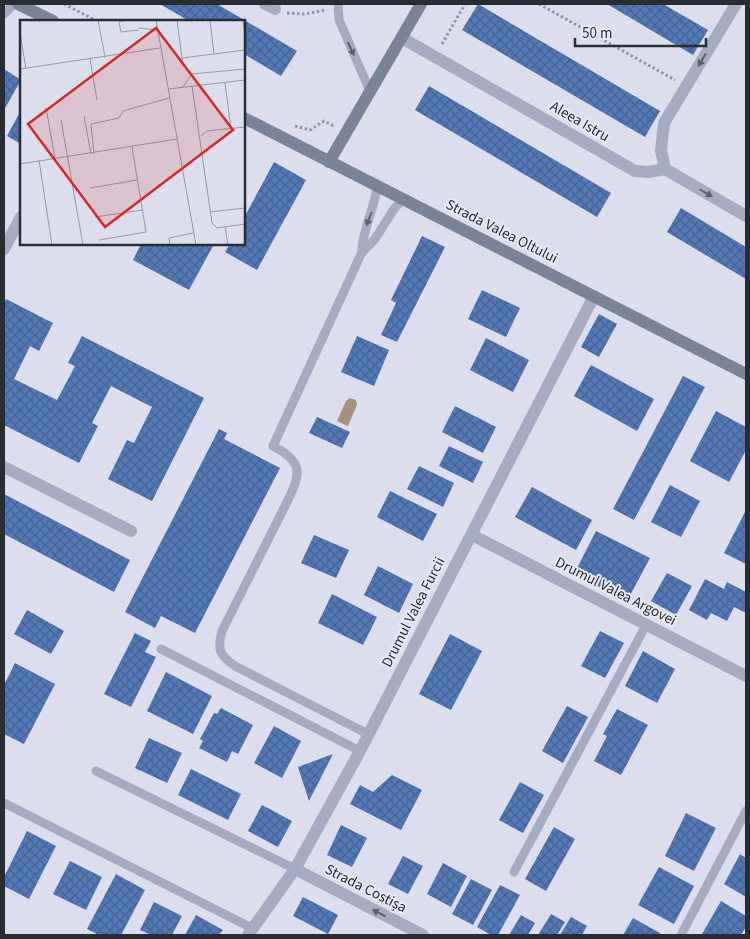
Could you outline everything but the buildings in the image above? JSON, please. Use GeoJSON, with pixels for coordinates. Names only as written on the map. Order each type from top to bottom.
{"type":"FeatureCollection","features":[{"type":"Feature","properties":{"kind":"main road"},"geometry":{"type":"LineString","coordinates":[[18,4],[51,20]]}},
{"type":"Feature","properties":{"kind":"main road"},"geometry":{"type":"LineString","coordinates":[[330,162],[421,4]]}},
{"type":"Feature","properties":{"kind":"main road","name":"Strada Valea Oltului"},"geometry":{"type":"LineString","coordinates":[[245,119],[746,374]]}},
{"type":"Feature","properties":{"kind":"street"},"geometry":{"type":"LineString","coordinates":[[734,4],[664,123],[661,150],[665,169],[746,216]]}},
{"type":"Feature","properties":{"kind":"street","name":"Aleea Istru"},"geometry":{"type":"LineString","coordinates":[[402,38],[635,171],[648,172],[665,169]]}},
{"type":"Feature","properties":{"kind":"street"},"geometry":{"type":"LineString","coordinates":[[4,250],[20,219]]}},
{"type":"Feature","properties":{"kind":"street","name":"Drumul Valea Furcii"},"geometry":{"type":"LineString","coordinates":[[250,931],[295,869],[360,751],[594,296]]}},
{"type":"Feature","properties":{"kind":"street"},"geometry":{"type":"LineString","coordinates":[[4,466],[131,531]]}},
{"type":"Feature","properties":{"kind":"street","name":"Drumul Valea Argovei"},"geometry":{"type":"LineString","coordinates":[[472,535],[746,676]]}},
{"type":"Feature","properties":{"kind":"street","name":"Strada Costișa"},"geometry":{"type":"LineString","coordinates":[[295,869],[423,935]]}},
{"type":"Feature","properties":{"kind":"lane"},"geometry":{"type":"LineString","coordinates":[[4,14],[14,4]]}},
{"type":"Feature","properties":{"kind":"lane"},"geometry":{"type":"LineString","coordinates":[[338,5],[339,20],[370,92]]}},
{"type":"Feature","properties":{"kind":"lane"},"geometry":{"type":"LineString","coordinates":[[362,252],[362,239],[376,199],[377,186]]}},
{"type":"Feature","properties":{"kind":"lane"},"geometry":{"type":"LineString","coordinates":[[368,734],[235,666],[220,652],[219,643],[222,631],[297,479],[295,461],[289,454],[273,446],[362,252],[375,239],[394,209],[403,199]]}},
{"type":"Feature","properties":{"kind":"lane"},"geometry":{"type":"LineString","coordinates":[[514,872],[646,625]]}},
{"type":"Feature","properties":{"kind":"lane"},"geometry":{"type":"LineString","coordinates":[[161,649],[360,751]]}},
{"type":"Feature","properties":{"kind":"lane"},"geometry":{"type":"LineString","coordinates":[[96,771],[295,869]]}},
{"type":"Feature","properties":{"kind":"lane"},"geometry":{"type":"LineString","coordinates":[[4,803],[250,931]]}},
{"type":"Feature","properties":{"kind":"lane"},"geometry":{"type":"LineString","coordinates":[[681,935],[746,811]]}},
{"type":"Feature","properties":{"kind":"path"},"geometry":{"type":"LineString","coordinates":[[64,4],[95,20]]}},
{"type":"Feature","properties":{"kind":"path"},"geometry":{"type":"LineString","coordinates":[[435,57],[465,4]]}},
{"type":"Feature","properties":{"kind":"path"},"geometry":{"type":"LineString","coordinates":[[538,4],[686,86]]}},
{"type":"Feature","properties":{"kind":"path"},"geometry":{"type":"LineString","coordinates":[[270,6],[284,13],[304,14],[338,5]]}},
{"type":"Feature","properties":{"kind":"path"},"geometry":{"type":"LineString","coordinates":[[292,125],[310,130],[324,120],[346,133]]}},
{"type":"Feature","properties":{"kind":"shaded area"},"geometry":{"type":"Polygon","coordinates":[[[350,398],[356,400],[357,405],[348,426],[337,421],[346,401],[350,398]]]}}]}
